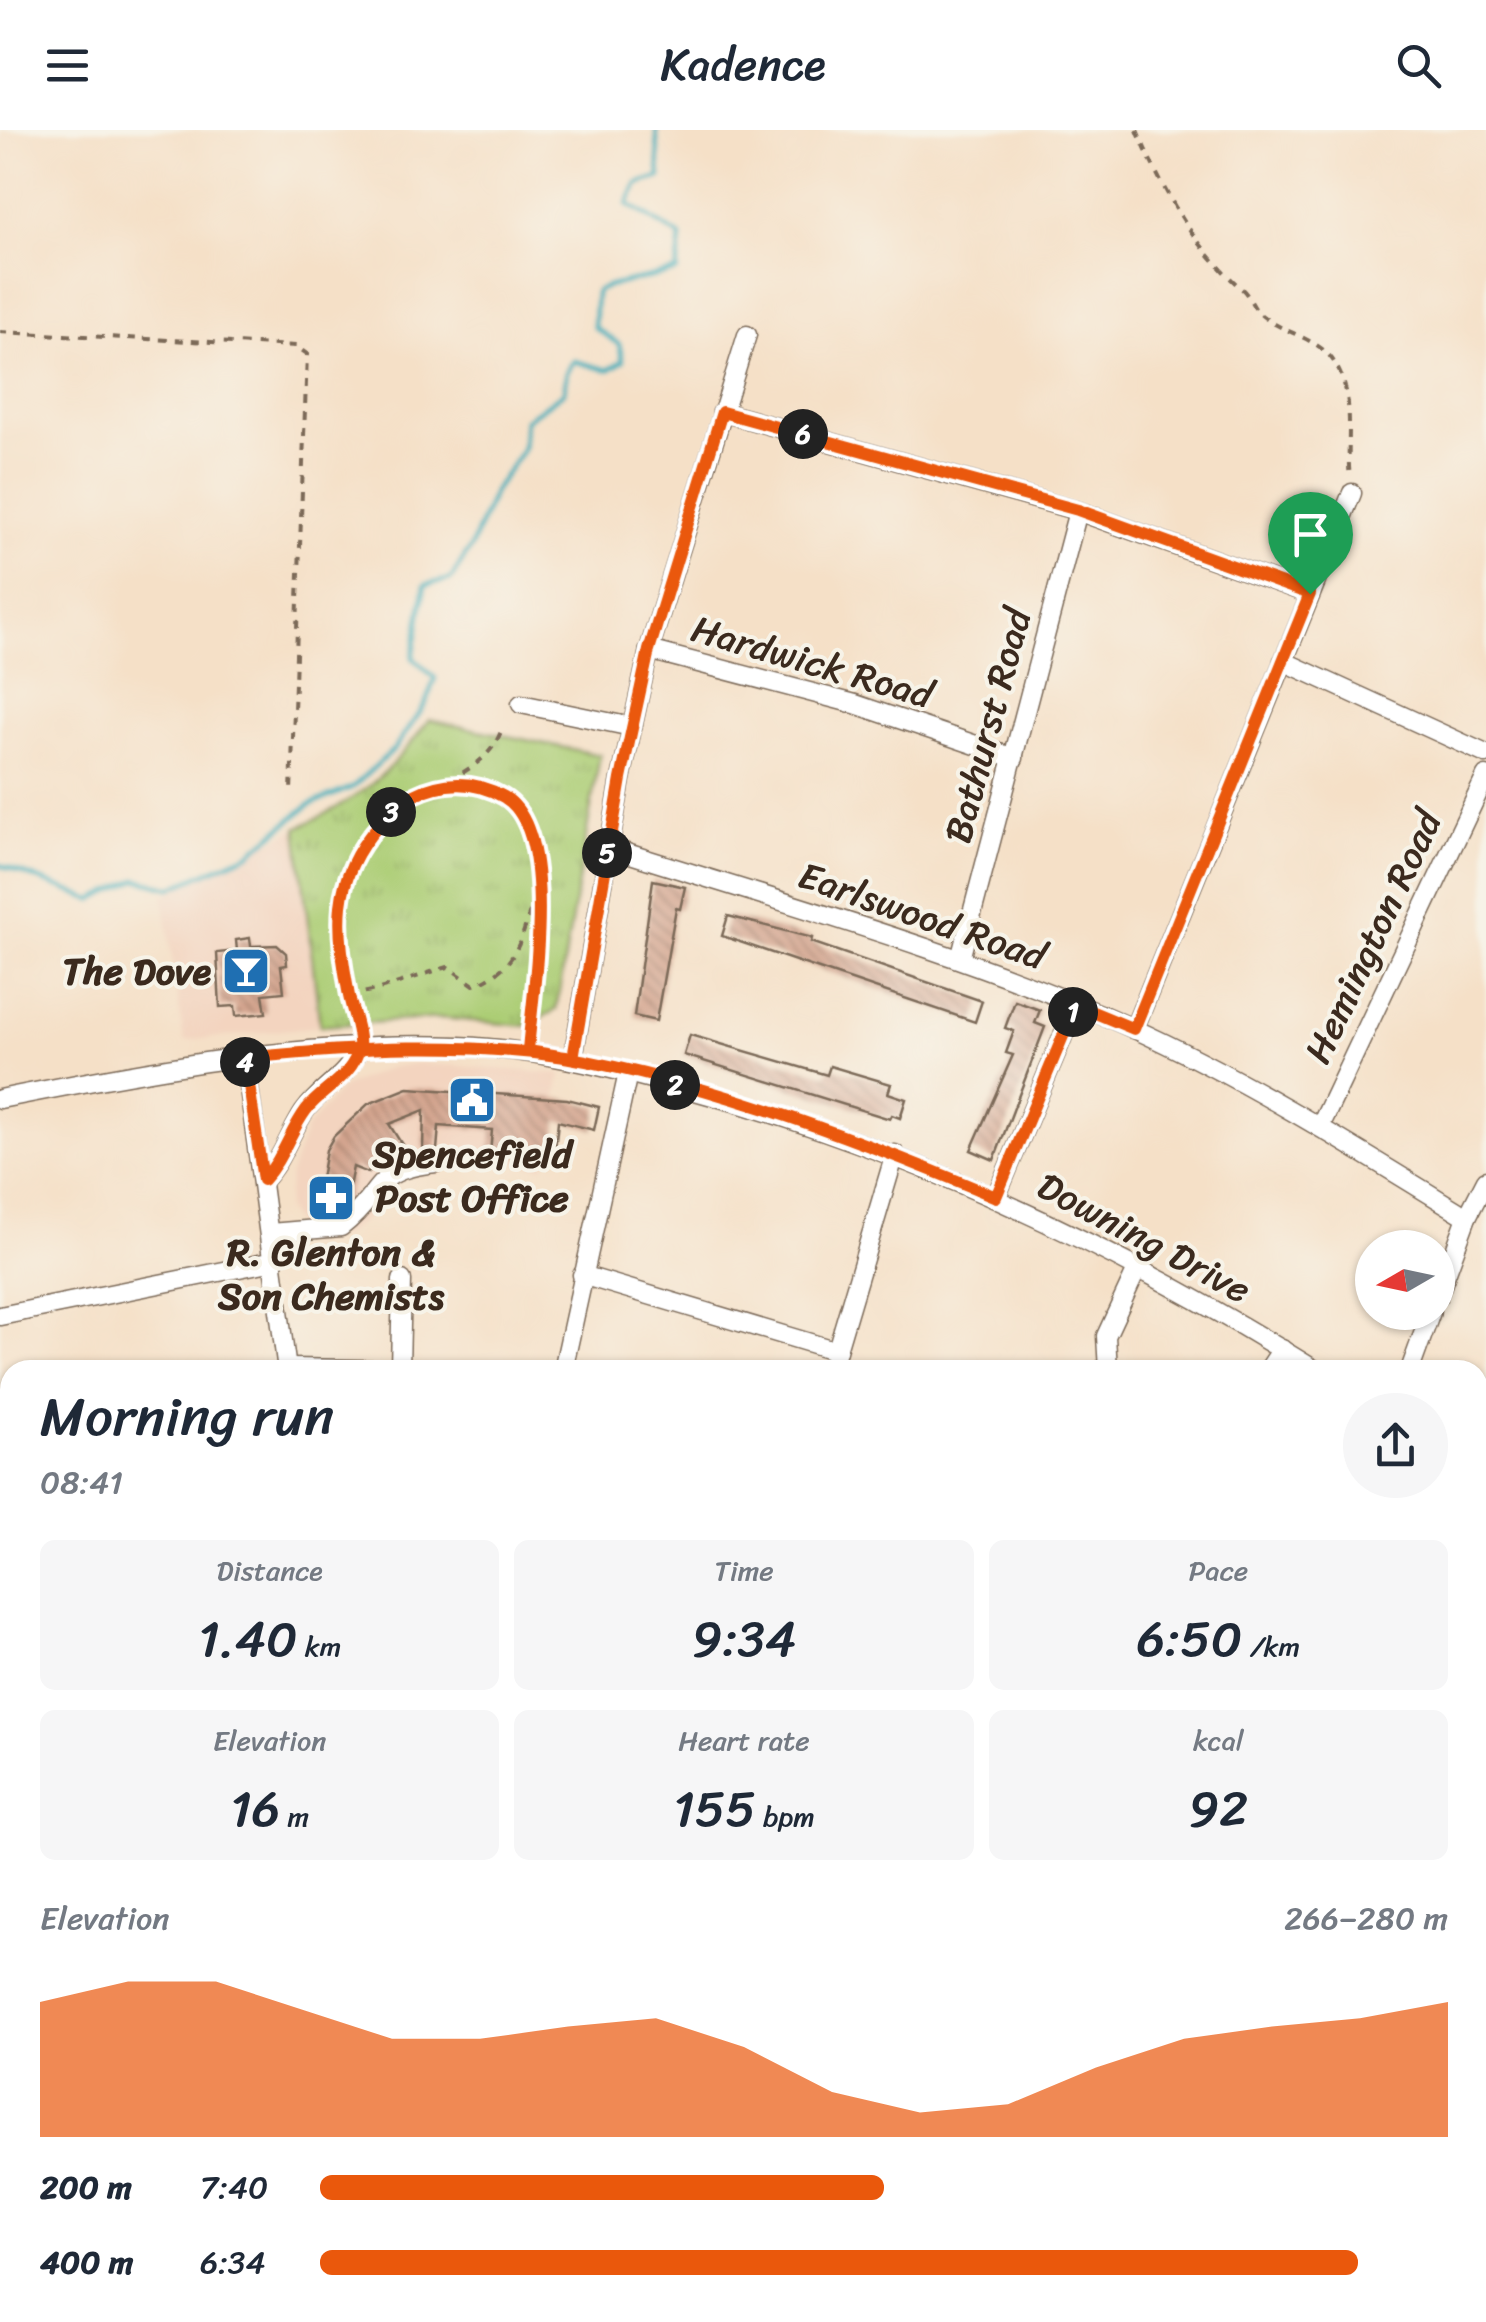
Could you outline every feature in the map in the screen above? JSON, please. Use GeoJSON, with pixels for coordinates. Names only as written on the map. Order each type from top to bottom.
{"type":"FeatureCollection","features":[{"type":"Feature","properties":{"kind":"street"},"geometry":{"type":"LineString","coordinates":[[573,1058],[608,847],[649,650],[747,335]]}},
{"type":"Feature","properties":{"kind":"street"},"geometry":{"type":"LineString","coordinates":[[722,412],[1078,510],[1310,594]]}},
{"type":"Feature","properties":{"kind":"street"},"geometry":{"type":"LineString","coordinates":[[1134,1029],[1352,493]]}},
{"type":"Feature","properties":{"kind":"street","name":"Bathurst Road"},"geometry":{"type":"LineString","coordinates":[[960,958],[1078,510]]}},
{"type":"Feature","properties":{"kind":"street","name":"Hardwick Road"},"geometry":{"type":"LineString","coordinates":[[649,650],[854,704],[1014,758]]}},
{"type":"Feature","properties":{"kind":"street"},"geometry":{"type":"LineString","coordinates":[[1283,660],[1486,754]]}},
{"type":"Feature","properties":{"kind":"street"},"geometry":{"type":"LineString","coordinates":[[521,704],[632,727]]}},
{"type":"Feature","properties":{"kind":"street","name":"Hemington Road"},"geometry":{"type":"LineString","coordinates":[[1320,1127],[1486,776]]}},
{"type":"Feature","properties":{"kind":"street","name":"Earlswood Road"},"geometry":{"type":"LineString","coordinates":[[608,847],[960,958],[1134,1029],[1320,1127],[1466,1217]]}},
{"type":"Feature","properties":{"kind":"street"},"geometry":{"type":"LineString","coordinates":[[996,1197],[1076,1005]]}},
{"type":"Feature","properties":{"kind":"street"},"geometry":{"type":"LineString","coordinates":[[263,1180],[279,1164],[306,1109],[349,1072],[360,1046]]}},
{"type":"Feature","properties":{"kind":"street","name":"Downing Drive"},"geometry":{"type":"LineString","coordinates":[[0,1099],[245,1058],[360,1046],[528,1051],[573,1058],[757,1108],[895,1154],[996,1197],[1138,1266],[1299,1360]]}},
{"type":"Feature","properties":{"kind":"street"},"geometry":{"type":"LineString","coordinates":[[245,1058],[286,1360]]}},
{"type":"Feature","properties":{"kind":"street"},"geometry":{"type":"LineString","coordinates":[[565,1360],[628,1073]]}},
{"type":"Feature","properties":{"kind":"street"},"geometry":{"type":"LineString","coordinates":[[834,1360],[895,1154]]}},
{"type":"Feature","properties":{"kind":"street"},"geometry":{"type":"LineString","coordinates":[[270,1233],[342,1227],[386,1176],[398,1169],[436,1163]]}},
{"type":"Feature","properties":{"kind":"street"},"geometry":{"type":"LineString","coordinates":[[1455,1248],[1486,1180]]}},
{"type":"Feature","properties":{"kind":"street"},"geometry":{"type":"LineString","coordinates":[[0,1316],[274,1261]]}},
{"type":"Feature","properties":{"kind":"street"},"geometry":{"type":"LineString","coordinates":[[1107,1360],[1106,1336],[1138,1266]]}},
{"type":"Feature","properties":{"kind":"street"},"geometry":{"type":"LineString","coordinates":[[582,1275],[836,1351]]}},
{"type":"Feature","properties":{"kind":"street"},"geometry":{"type":"LineString","coordinates":[[402,1280],[407,1360]]}},
{"type":"Feature","properties":{"kind":"street"},"geometry":{"type":"LineString","coordinates":[[1414,1360],[1424,1330]]}},
{"type":"Feature","properties":{"kind":"street"},"geometry":{"type":"LineString","coordinates":[[1275,1360],[1282,1349]]}},
{"type":"Feature","properties":{"kind":"path"},"geometry":{"type":"LineString","coordinates":[[1136,130],[1183,220],[1219,271],[1243,290],[1259,314],[1330,356],[1345,384],[1352,432],[1347,458],[1352,493]]}},
{"type":"Feature","properties":{"kind":"path"},"geometry":{"type":"LineString","coordinates":[[0,332],[296,346],[307,354],[291,792]]}},
{"type":"Feature","properties":{"kind":"path"},"geometry":{"type":"LineString","coordinates":[[360,1046],[341,929],[346,870],[359,847],[404,800],[449,781],[486,758],[496,747],[503,726]]}},
{"type":"Feature","properties":{"kind":"path"},"geometry":{"type":"LineString","coordinates":[[449,781],[498,794],[514,803],[536,848],[538,889],[528,1051]]}},
{"type":"Feature","properties":{"kind":"path"},"geometry":{"type":"LineString","coordinates":[[349,995],[376,992],[392,982],[448,967],[474,984],[502,974],[515,954],[538,889]]}},
{"type":"Feature","properties":{"kind":"shaded area"},"geometry":{"type":"Polygon","coordinates":[[[297,828],[320,1026],[184,1041],[163,896],[297,828]]]}},
{"type":"Feature","properties":{"kind":"shaded area"},"geometry":{"type":"Polygon","coordinates":[[[419,1063],[561,1074],[544,1167],[478,1159],[479,1152],[440,1148],[439,1174],[400,1178],[366,1218],[342,1236],[307,1243],[286,1209],[290,1175],[306,1129],[342,1088],[388,1068],[419,1063]]]}},
{"type":"Feature","properties":{"kind":"green space"},"geometry":{"type":"Polygon","coordinates":[[[429,720],[600,755],[556,1010],[525,1026],[442,1018],[320,1026],[297,828],[371,784],[429,720]]]}},
{"type":"Feature","properties":{"kind":"building"},"geometry":{"type":"Polygon","coordinates":[[[653,880],[685,887],[680,909],[676,908],[656,1021],[634,1016],[653,880]]]}},
{"type":"Feature","properties":{"kind":"building"},"geometry":{"type":"Polygon","coordinates":[[[728,916],[812,938],[811,942],[982,1001],[975,1022],[722,936],[728,916]]]}},
{"type":"Feature","properties":{"kind":"building"},"geometry":{"type":"Polygon","coordinates":[[[250,938],[251,946],[277,945],[286,953],[287,965],[281,966],[284,992],[263,994],[266,1013],[236,1016],[235,1006],[220,1007],[217,953],[237,951],[236,940],[250,938]]]}},
{"type":"Feature","properties":{"kind":"building"},"geometry":{"type":"Polygon","coordinates":[[[1015,1001],[1040,1010],[1035,1023],[1045,1027],[994,1160],[971,1150],[1013,1055],[1006,1053],[1014,1031],[1005,1028],[1015,1001]]]}},
{"type":"Feature","properties":{"kind":"building"},"geometry":{"type":"Polygon","coordinates":[[[690,1035],[827,1075],[830,1066],[891,1084],[888,1093],[906,1099],[900,1118],[892,1115],[890,1119],[684,1055],[690,1035]]]}},
{"type":"Feature","properties":{"kind":"building"},"geometry":{"type":"Polygon","coordinates":[[[408,1088],[567,1099],[599,1107],[594,1130],[558,1121],[554,1160],[490,1154],[492,1130],[439,1126],[437,1150],[423,1149],[424,1110],[389,1124],[406,1151],[391,1161],[384,1151],[368,1173],[353,1167],[345,1207],[336,1215],[315,1213],[326,1150],[334,1136],[368,1104],[408,1088]]]}},
{"type":"Feature","properties":{"kind":"waterway"},"geometry":{"type":"LineString","coordinates":[[0,865],[93,900],[137,879],[171,888],[249,854],[309,805],[353,787],[395,748],[425,705],[435,678],[413,658],[425,585],[451,579],[471,547],[494,491],[523,449],[525,420],[564,392],[567,370],[574,361],[608,370],[623,361],[619,344],[594,327],[596,292],[677,271],[681,237],[628,204],[637,184],[660,177],[656,130]]}},
{"type":"Feature","properties":{"kind":"place","name":"The Dove"},"geometry":{"type":"Point","coordinates":[246,971]}},
{"type":"Feature","properties":{"kind":"place","name":"Spencefield Post Office"},"geometry":{"type":"Point","coordinates":[472,1100]}},
{"type":"Feature","properties":{"kind":"place","name":"R. Glenton & Son Chemists"},"geometry":{"type":"Point","coordinates":[331,1198]}},
{"type":"Feature","properties":{"kind":"route"},"geometry":{"type":"LineString","coordinates":[[1310,594],[1078,510],[722,412],[649,650],[621,779],[573,1058],[528,1051],[410,1045],[360,1046],[245,1058],[263,1180],[279,1164],[306,1109],[349,1072],[360,1046],[341,929],[341,893],[346,870],[359,847],[404,800],[434,784],[449,781],[498,794],[514,803],[536,848],[538,912],[528,1051],[573,1058],[742,1103],[895,1154],[996,1197],[1076,1005],[1134,1029],[1310,594]]}}]}
